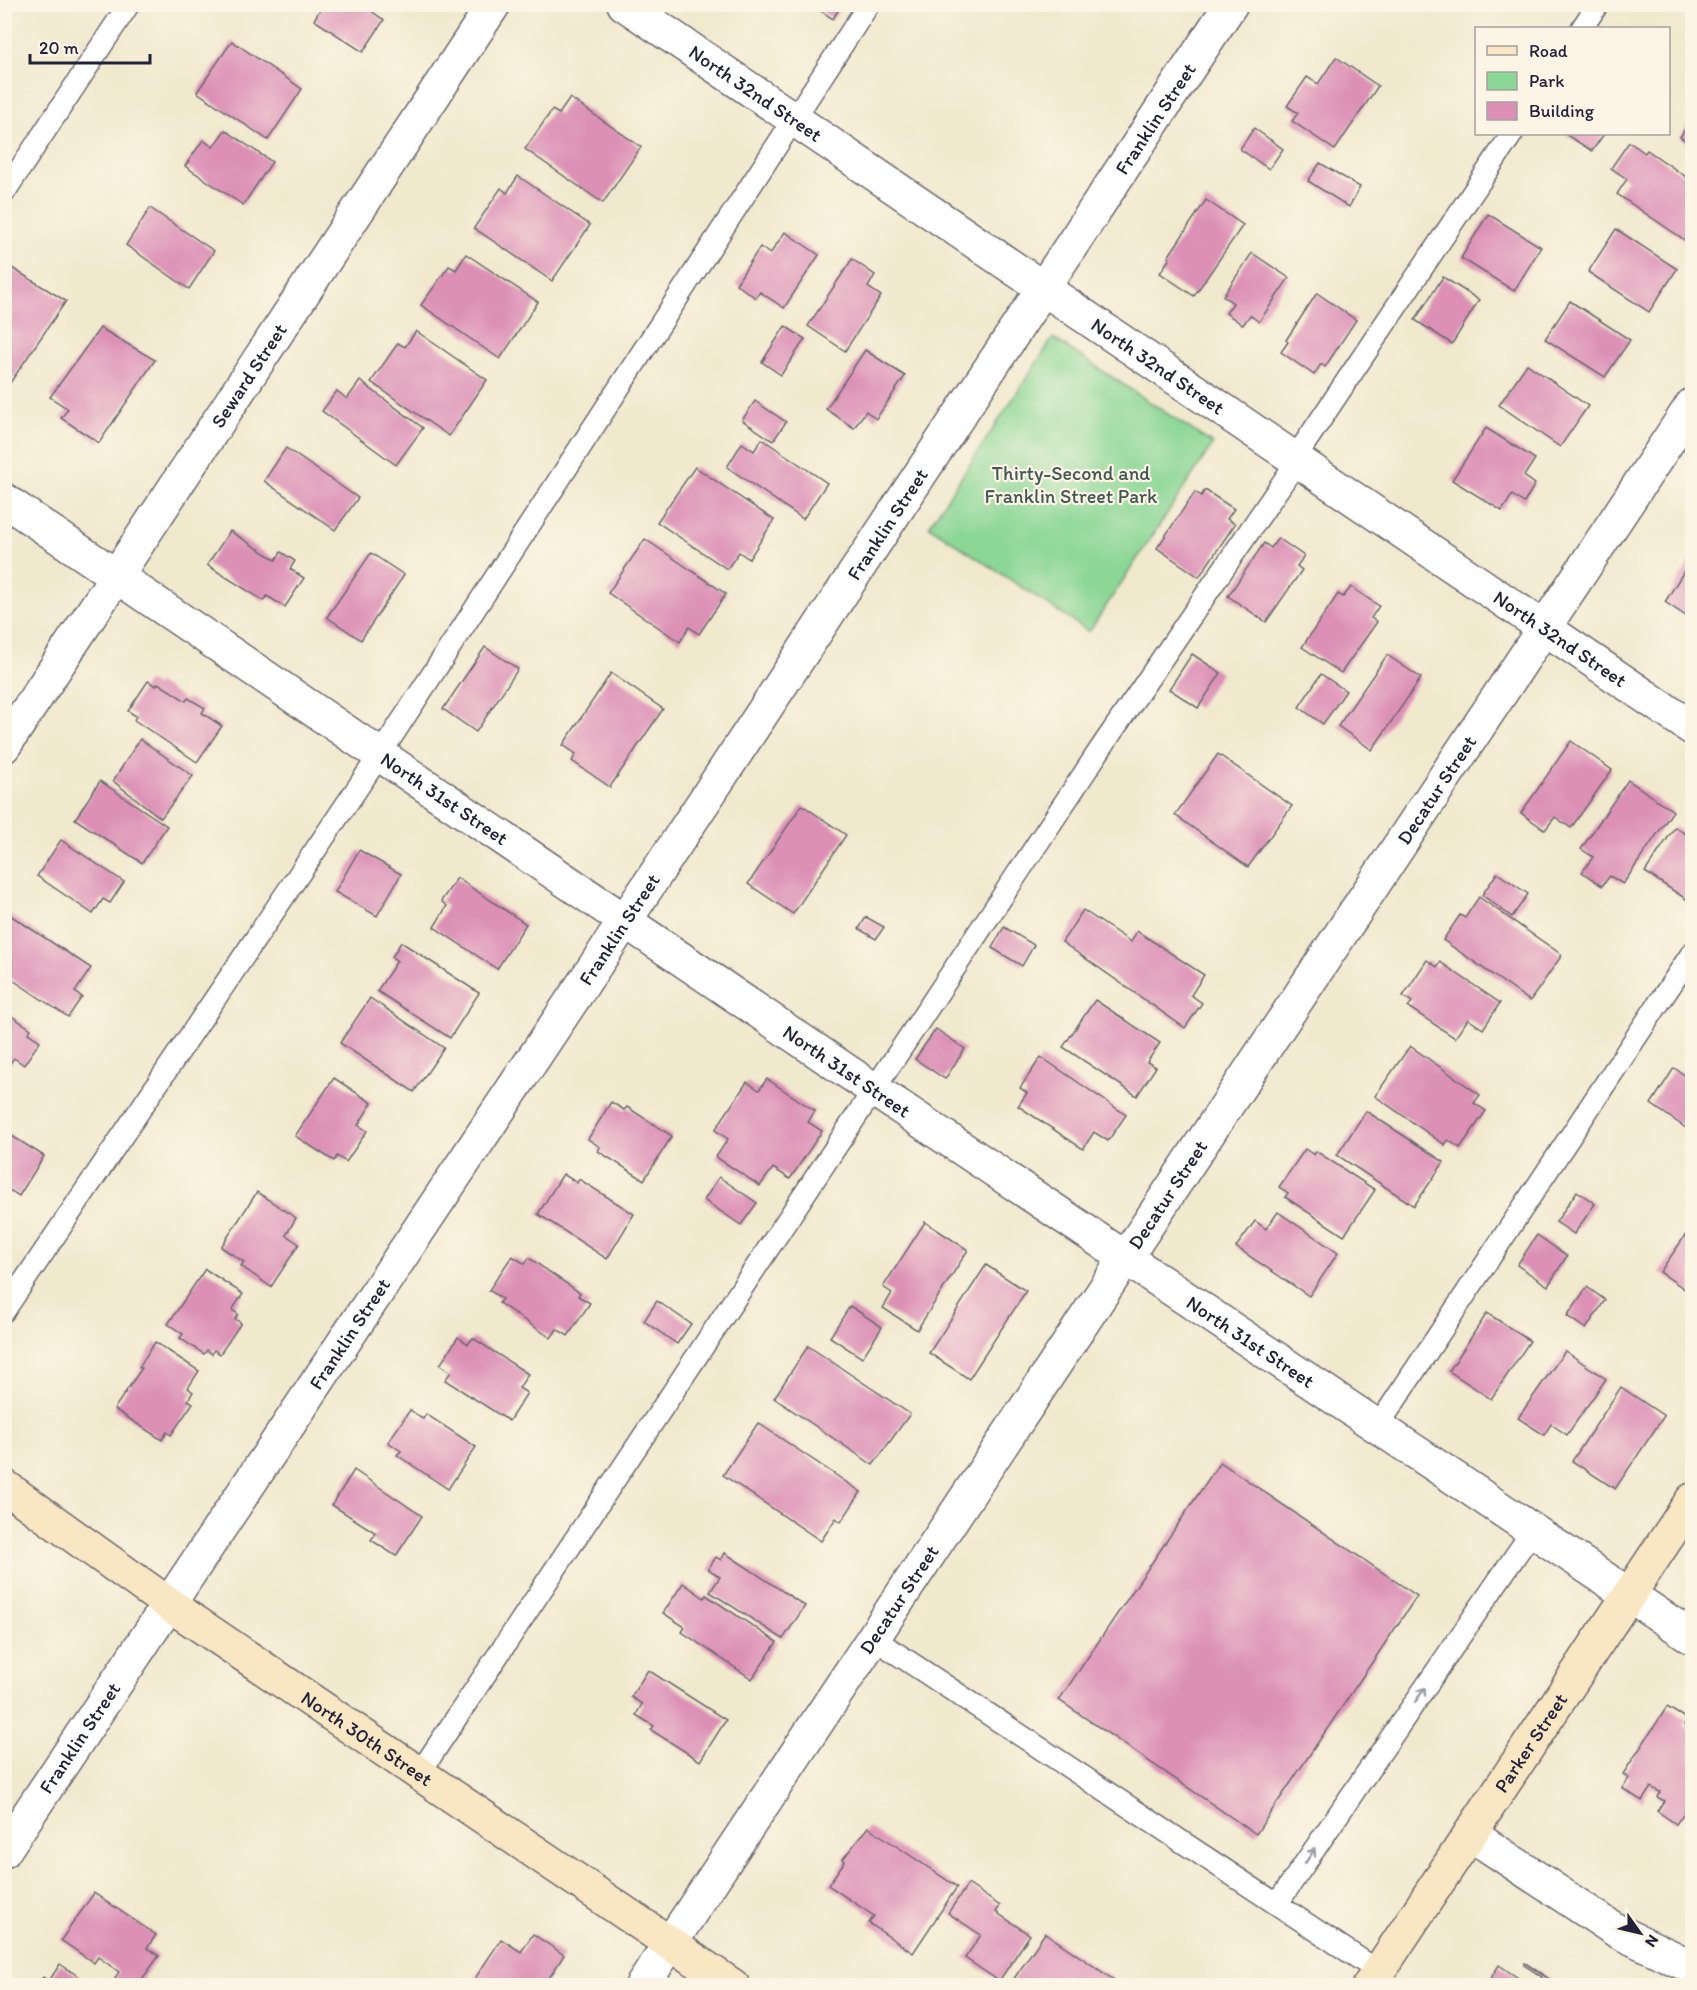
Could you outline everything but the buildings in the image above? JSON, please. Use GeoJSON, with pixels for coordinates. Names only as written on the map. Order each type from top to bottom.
{"type":"FeatureCollection","features":[{"type":"Feature","properties":{"kind":"main road","name":"North 30th Street"},"geometry":{"type":"LineString","coordinates":[[4,1486],[170,1605],[733,1986]]}},
{"type":"Feature","properties":{"kind":"main road","name":"Parker Street"},"geometry":{"type":"LineString","coordinates":[[1374,1978],[1692,1500]]}},
{"type":"Feature","properties":{"kind":"street","name":"Seward Street"},"geometry":{"type":"LineString","coordinates":[[4,746],[494,4]]}},
{"type":"Feature","properties":{"kind":"street","name":"North 32nd Street"},"geometry":{"type":"LineString","coordinates":[[624,4],[1692,728]]}},
{"type":"Feature","properties":{"kind":"street","name":"Franklin Street"},"geometry":{"type":"LineString","coordinates":[[4,1851],[625,921],[1231,4]]}},
{"type":"Feature","properties":{"kind":"street","name":"Decatur Street"},"geometry":{"type":"LineString","coordinates":[[642,1986],[1692,405]]}},
{"type":"Feature","properties":{"kind":"street","name":"North 31st Street"},"geometry":{"type":"LineString","coordinates":[[4,500],[381,753],[876,1091],[1692,1637]]}},
{"type":"Feature","properties":{"kind":"street"},"geometry":{"type":"LineString","coordinates":[[1470,1834],[1617,1931],[1692,1967]]}},
{"type":"Feature","properties":{"kind":"lane"},"geometry":{"type":"LineString","coordinates":[[4,193],[129,4]]}},
{"type":"Feature","properties":{"kind":"lane"},"geometry":{"type":"LineString","coordinates":[[4,1311],[381,753],[869,4]]}},
{"type":"Feature","properties":{"kind":"lane"},"geometry":{"type":"LineString","coordinates":[[1583,27],[1598,4]]}},
{"type":"Feature","properties":{"kind":"lane"},"geometry":{"type":"LineString","coordinates":[[419,1774],[1511,135]]}},
{"type":"Feature","properties":{"kind":"lane"},"geometry":{"type":"LineString","coordinates":[[1378,1426],[1692,953]]}},
{"type":"Feature","properties":{"kind":"lane"},"geometry":{"type":"LineString","coordinates":[[1276,1904],[1533,1530]]}},
{"type":"Feature","properties":{"kind":"lane"},"geometry":{"type":"LineString","coordinates":[[873,1638],[1276,1904],[1374,1978]]}},
{"type":"Feature","properties":{"kind":"green space","name":"Thirty-Second and Franklin Street Park"},"geometry":{"type":"Polygon","coordinates":[[[1053,338],[1213,444],[1089,632],[929,526],[1053,338]]]}}]}
